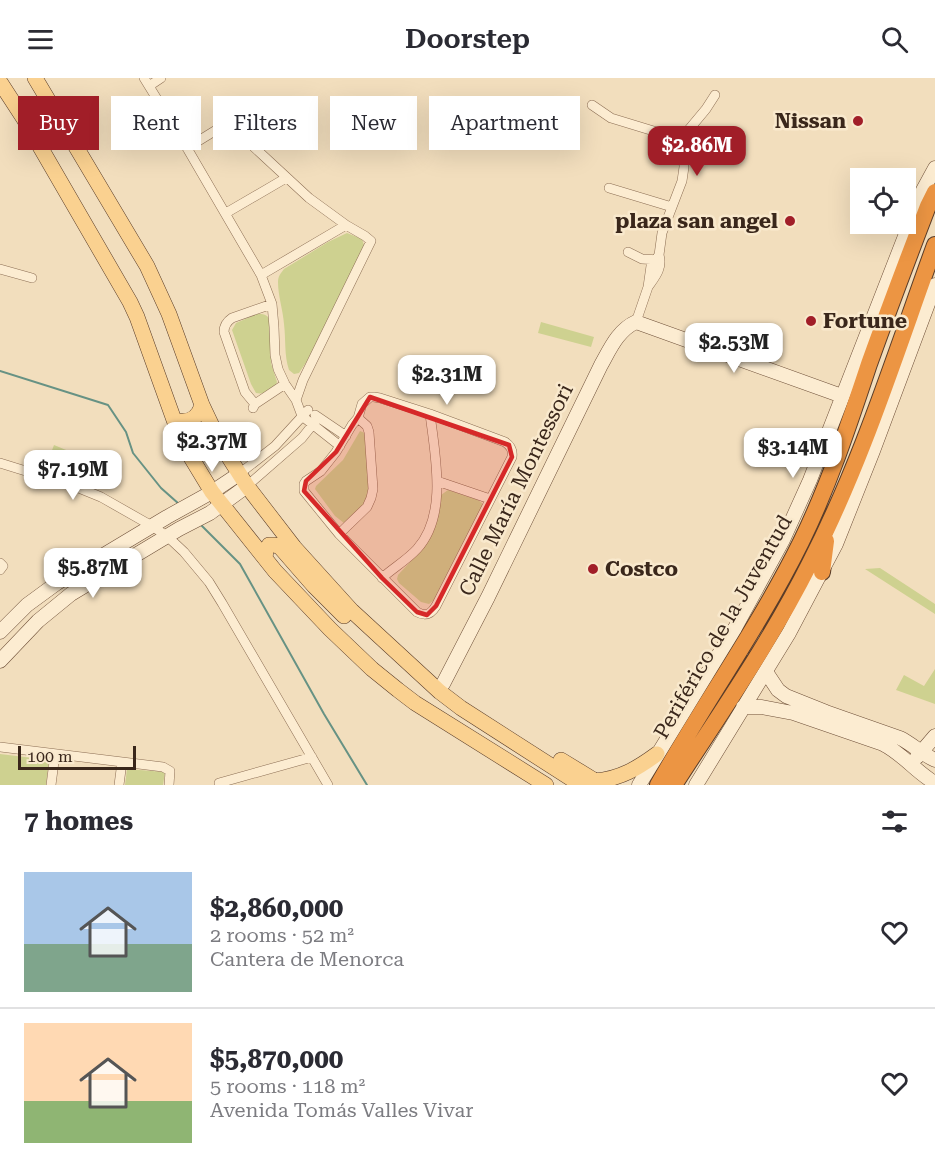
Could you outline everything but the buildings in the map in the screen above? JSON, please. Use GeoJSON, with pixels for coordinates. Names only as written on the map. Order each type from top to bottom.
{"type":"FeatureCollection","features":[{"type":"Feature","properties":{"kind":"highway","name":"Periférico de la Juventud"},"geometry":{"type":"LineString","coordinates":[[657,781],[746,641],[802,540],[835,459],[935,192]]}},
{"type":"Feature","properties":{"kind":"highway","name":"Periférico de la Juventud"},"geometry":{"type":"LineString","coordinates":[[657,781],[770,636],[810,564],[857,460],[935,245]]}},
{"type":"Feature","properties":{"kind":"highway"},"geometry":{"type":"LineString","coordinates":[[911,312],[935,283]]}},
{"type":"Feature","properties":{"kind":"highway"},"geometry":{"type":"LineString","coordinates":[[866,337],[889,310]]}},
{"type":"Feature","properties":{"kind":"highway"},"geometry":{"type":"LineString","coordinates":[[822,572],[828,527]]}},
{"type":"Feature","properties":{"kind":"main road"},"geometry":{"type":"LineString","coordinates":[[34,78],[159,288],[202,405],[220,443],[243,480],[301,554],[352,611],[460,708],[593,784],[627,774],[657,754],[735,628],[783,540],[810,480],[923,190],[935,168]]}},
{"type":"Feature","properties":{"kind":"main road"},"geometry":{"type":"LineString","coordinates":[[0,82],[24,119],[130,302],[174,420],[206,495],[216,509],[265,558],[298,597],[372,669],[416,703],[546,785]]}},
{"type":"Feature","properties":{"kind":"main road"},"geometry":{"type":"LineString","coordinates":[[696,785],[789,633],[836,544],[935,283]]}},
{"type":"Feature","properties":{"kind":"main road"},"geometry":{"type":"LineString","coordinates":[[636,322],[842,396]]}},
{"type":"Feature","properties":{"kind":"main road","name":"Calle María Montessori"},"geometry":{"type":"LineString","coordinates":[[443,684],[601,365],[617,336],[636,322]]}},
{"type":"Feature","properties":{"kind":"main road"},"geometry":{"type":"LineString","coordinates":[[174,420],[181,422],[195,418],[202,405]]}},
{"type":"Feature","properties":{"kind":"main road"},"geometry":{"type":"LineString","coordinates":[[0,632],[27,605],[57,583],[206,495],[243,480]]}},
{"type":"Feature","properties":{"kind":"main road"},"geometry":{"type":"LineString","coordinates":[[0,661],[38,621],[71,594],[216,509],[243,480]]}},
{"type":"Feature","properties":{"kind":"main road"},"geometry":{"type":"LineString","coordinates":[[265,558],[269,545],[280,547],[348,620],[366,635],[387,643]]}},
{"type":"Feature","properties":{"kind":"main road"},"geometry":{"type":"LineString","coordinates":[[418,672],[431,676],[593,784]]}},
{"type":"Feature","properties":{"kind":"main road"},"geometry":{"type":"LineString","coordinates":[[766,672],[778,690],[795,707],[893,749],[935,783]]}},
{"type":"Feature","properties":{"kind":"main road"},"geometry":{"type":"LineString","coordinates":[[416,703],[438,725],[527,785]]}},
{"type":"Feature","properties":{"kind":"main road"},"geometry":{"type":"LineString","coordinates":[[743,707],[795,707],[900,738],[935,760]]}},
{"type":"Feature","properties":{"kind":"main road"},"geometry":{"type":"LineString","coordinates":[[911,765],[935,736]]}},
{"type":"Feature","properties":{"kind":"main road"},"geometry":{"type":"LineString","coordinates":[[639,785],[657,781],[657,754]]}},
{"type":"Feature","properties":{"kind":"street"},"geometry":{"type":"LineString","coordinates":[[155,96],[146,82],[161,78]]}},
{"type":"Feature","properties":{"kind":"street"},"geometry":{"type":"LineString","coordinates":[[636,322],[648,287],[651,266],[658,258],[662,232],[682,181],[683,140],[715,95]]}},
{"type":"Feature","properties":{"kind":"street"},"geometry":{"type":"LineString","coordinates":[[591,105],[610,118],[683,140]]}},
{"type":"Feature","properties":{"kind":"street"},"geometry":{"type":"LineString","coordinates":[[201,140],[230,124],[309,198],[371,241],[303,380],[302,408],[281,440],[259,460],[243,480]]}},
{"type":"Feature","properties":{"kind":"street"},"geometry":{"type":"LineString","coordinates":[[189,150],[261,275],[272,304],[274,355],[285,384],[302,408],[340,446]]}},
{"type":"Feature","properties":{"kind":"street"},"geometry":{"type":"LineString","coordinates":[[226,213],[286,178]]}},
{"type":"Feature","properties":{"kind":"street"},"geometry":{"type":"LineString","coordinates":[[609,188],[672,207]]}},
{"type":"Feature","properties":{"kind":"street"},"geometry":{"type":"LineString","coordinates":[[261,275],[346,225]]}},
{"type":"Feature","properties":{"kind":"street"},"geometry":{"type":"LineString","coordinates":[[628,252],[642,258],[658,258]]}},
{"type":"Feature","properties":{"kind":"street"},"geometry":{"type":"LineString","coordinates":[[0,269],[32,278]]}},
{"type":"Feature","properties":{"kind":"street"},"geometry":{"type":"LineString","coordinates":[[272,304],[232,318],[228,321],[224,332],[245,392],[254,406],[285,384]]}},
{"type":"Feature","properties":{"kind":"street"},"geometry":{"type":"LineString","coordinates":[[374,396],[430,414],[509,445],[513,452],[436,606],[430,613],[422,615],[339,534],[303,488],[306,481],[321,471],[340,446],[358,418],[362,404],[366,400],[374,396]]}},
{"type":"Feature","properties":{"kind":"street"},"geometry":{"type":"LineString","coordinates":[[382,578],[417,549],[428,531],[435,510],[437,481],[430,414]]}},
{"type":"Feature","properties":{"kind":"street"},"geometry":{"type":"LineString","coordinates":[[339,534],[367,507],[372,493],[369,432],[367,426],[358,418]]}},
{"type":"Feature","properties":{"kind":"street"},"geometry":{"type":"LineString","coordinates":[[315,421],[346,436]]}},
{"type":"Feature","properties":{"kind":"street"},"geometry":{"type":"LineString","coordinates":[[243,480],[289,451],[315,421]]}},
{"type":"Feature","properties":{"kind":"street"},"geometry":{"type":"LineString","coordinates":[[281,440],[289,451]]}},
{"type":"Feature","properties":{"kind":"street"},"geometry":{"type":"LineString","coordinates":[[0,463],[74,486],[101,497],[152,526],[173,533],[184,552],[209,582],[328,785]]}},
{"type":"Feature","properties":{"kind":"street"},"geometry":{"type":"LineString","coordinates":[[437,481],[490,499]]}},
{"type":"Feature","properties":{"kind":"street"},"geometry":{"type":"LineString","coordinates":[[0,563],[3,566],[0,570]]}},
{"type":"Feature","properties":{"kind":"street"},"geometry":{"type":"LineString","coordinates":[[0,747],[165,768],[171,774],[169,785]]}},
{"type":"Feature","properties":{"kind":"street"},"geometry":{"type":"LineString","coordinates":[[51,785],[55,754]]}},
{"type":"Feature","properties":{"kind":"street"},"geometry":{"type":"LineString","coordinates":[[219,783],[241,781],[312,757]]}},
{"type":"Feature","properties":{"kind":"street"},"geometry":{"type":"LineString","coordinates":[[119,785],[122,762]]}},
{"type":"Feature","properties":{"kind":"highlighted area"},"geometry":{"type":"Polygon","coordinates":[[[370,397],[509,445],[512,457],[436,606],[427,615],[417,612],[382,578],[304,491],[306,481],[336,452],[370,397]]]}},
{"type":"Feature","properties":{"kind":"green space"},"geometry":{"type":"Polygon","coordinates":[[[347,233],[362,239],[365,248],[307,361],[299,373],[294,374],[289,370],[286,359],[278,287],[279,276],[284,269],[347,233]]]}},
{"type":"Feature","properties":{"kind":"green space"},"geometry":{"type":"Polygon","coordinates":[[[257,314],[265,315],[270,320],[271,363],[277,382],[269,391],[263,393],[256,393],[251,384],[232,330],[236,323],[257,314]]]}},
{"type":"Feature","properties":{"kind":"green space"},"geometry":{"type":"Polygon","coordinates":[[[541,322],[594,337],[591,347],[538,333],[541,322]]]}},
{"type":"Feature","properties":{"kind":"green space"},"geometry":{"type":"Polygon","coordinates":[[[360,431],[365,433],[371,490],[369,503],[344,523],[335,516],[315,489],[343,460],[360,431]]]}},
{"type":"Feature","properties":{"kind":"green space"},"geometry":{"type":"Polygon","coordinates":[[[54,445],[71,452],[63,472],[46,466],[54,445]]]}},
{"type":"Feature","properties":{"kind":"green space"},"geometry":{"type":"Polygon","coordinates":[[[448,490],[478,500],[482,503],[482,508],[436,599],[429,604],[421,602],[397,579],[428,539],[436,521],[441,495],[448,490]]]}},
{"type":"Feature","properties":{"kind":"green space"},"geometry":{"type":"Polygon","coordinates":[[[880,568],[935,604],[935,614],[865,569],[880,568]]]}},
{"type":"Feature","properties":{"kind":"green space"},"geometry":{"type":"Polygon","coordinates":[[[935,669],[935,704],[896,690],[904,675],[924,686],[935,669]]]}},
{"type":"Feature","properties":{"kind":"green space"},"geometry":{"type":"Polygon","coordinates":[[[0,754],[49,760],[46,785],[0,785],[0,754]]]}},
{"type":"Feature","properties":{"kind":"green space"},"geometry":{"type":"Polygon","coordinates":[[[127,769],[165,772],[163,785],[125,785],[127,769]]]}},
{"type":"Feature","properties":{"kind":"waterway"},"geometry":{"type":"LineString","coordinates":[[0,371],[108,405],[126,432],[133,453],[161,488],[179,504]]}},
{"type":"Feature","properties":{"kind":"waterway"},"geometry":{"type":"LineString","coordinates":[[201,525],[240,564],[324,714],[367,785]]}},
{"type":"Feature","properties":{"kind":"place","name":"Nissan"},"geometry":{"type":"Point","coordinates":[858,121]}},
{"type":"Feature","properties":{"kind":"place","name":"plaza san angel"},"geometry":{"type":"Point","coordinates":[790,221]}},
{"type":"Feature","properties":{"kind":"place","name":"Fortune"},"geometry":{"type":"Point","coordinates":[811,321]}},
{"type":"Feature","properties":{"kind":"place","name":"Costco"},"geometry":{"type":"Point","coordinates":[593,569]}}]}
